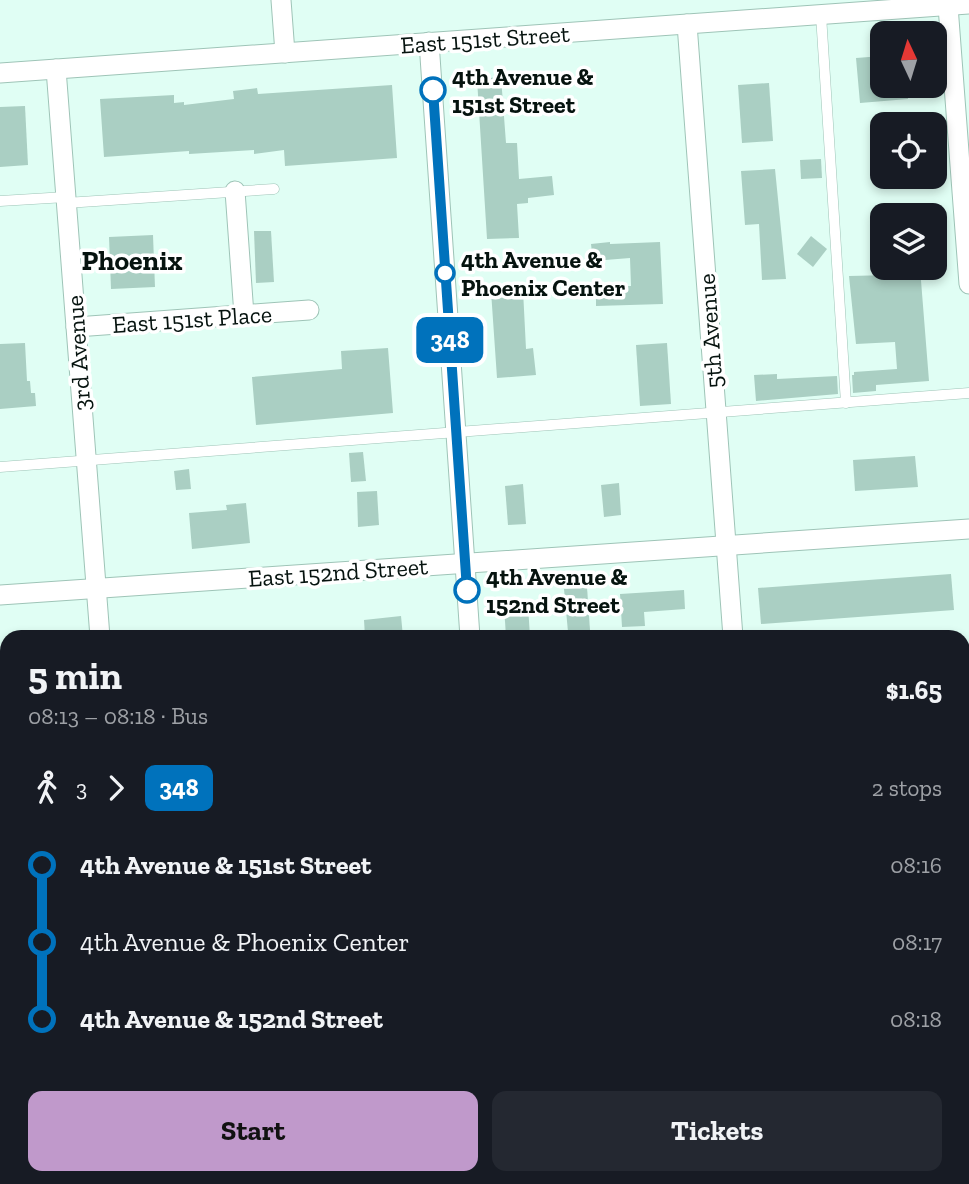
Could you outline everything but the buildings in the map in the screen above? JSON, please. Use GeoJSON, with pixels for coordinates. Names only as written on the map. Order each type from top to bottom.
{"type":"FeatureCollection","features":[{"type":"Feature","properties":{"kind":"street"},"geometry":{"type":"LineString","coordinates":[[281,0],[285,52]]}},
{"type":"Feature","properties":{"kind":"street","name":"East 151st Street"},"geometry":{"type":"LineString","coordinates":[[0,73],[687,24],[759,10],[821,15],[969,4]]}},
{"type":"Feature","properties":{"kind":"street"},"geometry":{"type":"LineString","coordinates":[[948,6],[969,284]]}},
{"type":"Feature","properties":{"kind":"street","name":"5th Avenue"},"geometry":{"type":"LineString","coordinates":[[687,24],[732,630]]}},
{"type":"Feature","properties":{"kind":"street"},"geometry":{"type":"LineString","coordinates":[[429,43],[470,630]]}},
{"type":"Feature","properties":{"kind":"street","name":"3rd Avenue"},"geometry":{"type":"LineString","coordinates":[[56,69],[99,630]]}},
{"type":"Feature","properties":{"kind":"street"},"geometry":{"type":"LineString","coordinates":[[235,191],[244,315]]}},
{"type":"Feature","properties":{"kind":"street","name":"East 151st Place"},"geometry":{"type":"LineString","coordinates":[[76,327],[309,310]]}},
{"type":"Feature","properties":{"kind":"street","name":"East 152nd Street"},"geometry":{"type":"LineString","coordinates":[[0,595],[969,529]]}},
{"type":"Feature","properties":{"kind":"lane"},"geometry":{"type":"LineString","coordinates":[[821,15],[846,403]]}},
{"type":"Feature","properties":{"kind":"lane"},"geometry":{"type":"LineString","coordinates":[[0,201],[274,189]]}},
{"type":"Feature","properties":{"kind":"lane"},"geometry":{"type":"LineString","coordinates":[[0,467],[969,393]]}},
{"type":"Feature","properties":{"kind":"bus line","name":"348"},"geometry":{"type":"LineString","coordinates":[[433,90],[467,590]]}},
{"type":"Feature","properties":{"kind":"place","name":"4th Avenue & 151st Street"},"geometry":{"type":"Point","coordinates":[433,90]}},
{"type":"Feature","properties":{"kind":"place","name":"4th Avenue & Phoenix Center"},"geometry":{"type":"Point","coordinates":[445,273]}},
{"type":"Feature","properties":{"kind":"place","name":"4th Avenue & 152nd Street"},"geometry":{"type":"Point","coordinates":[467,590]}},
{"type":"Feature","properties":{"kind":"district","name":"Phoenix"},"geometry":{"type":"Point","coordinates":[132,260]}}]}
